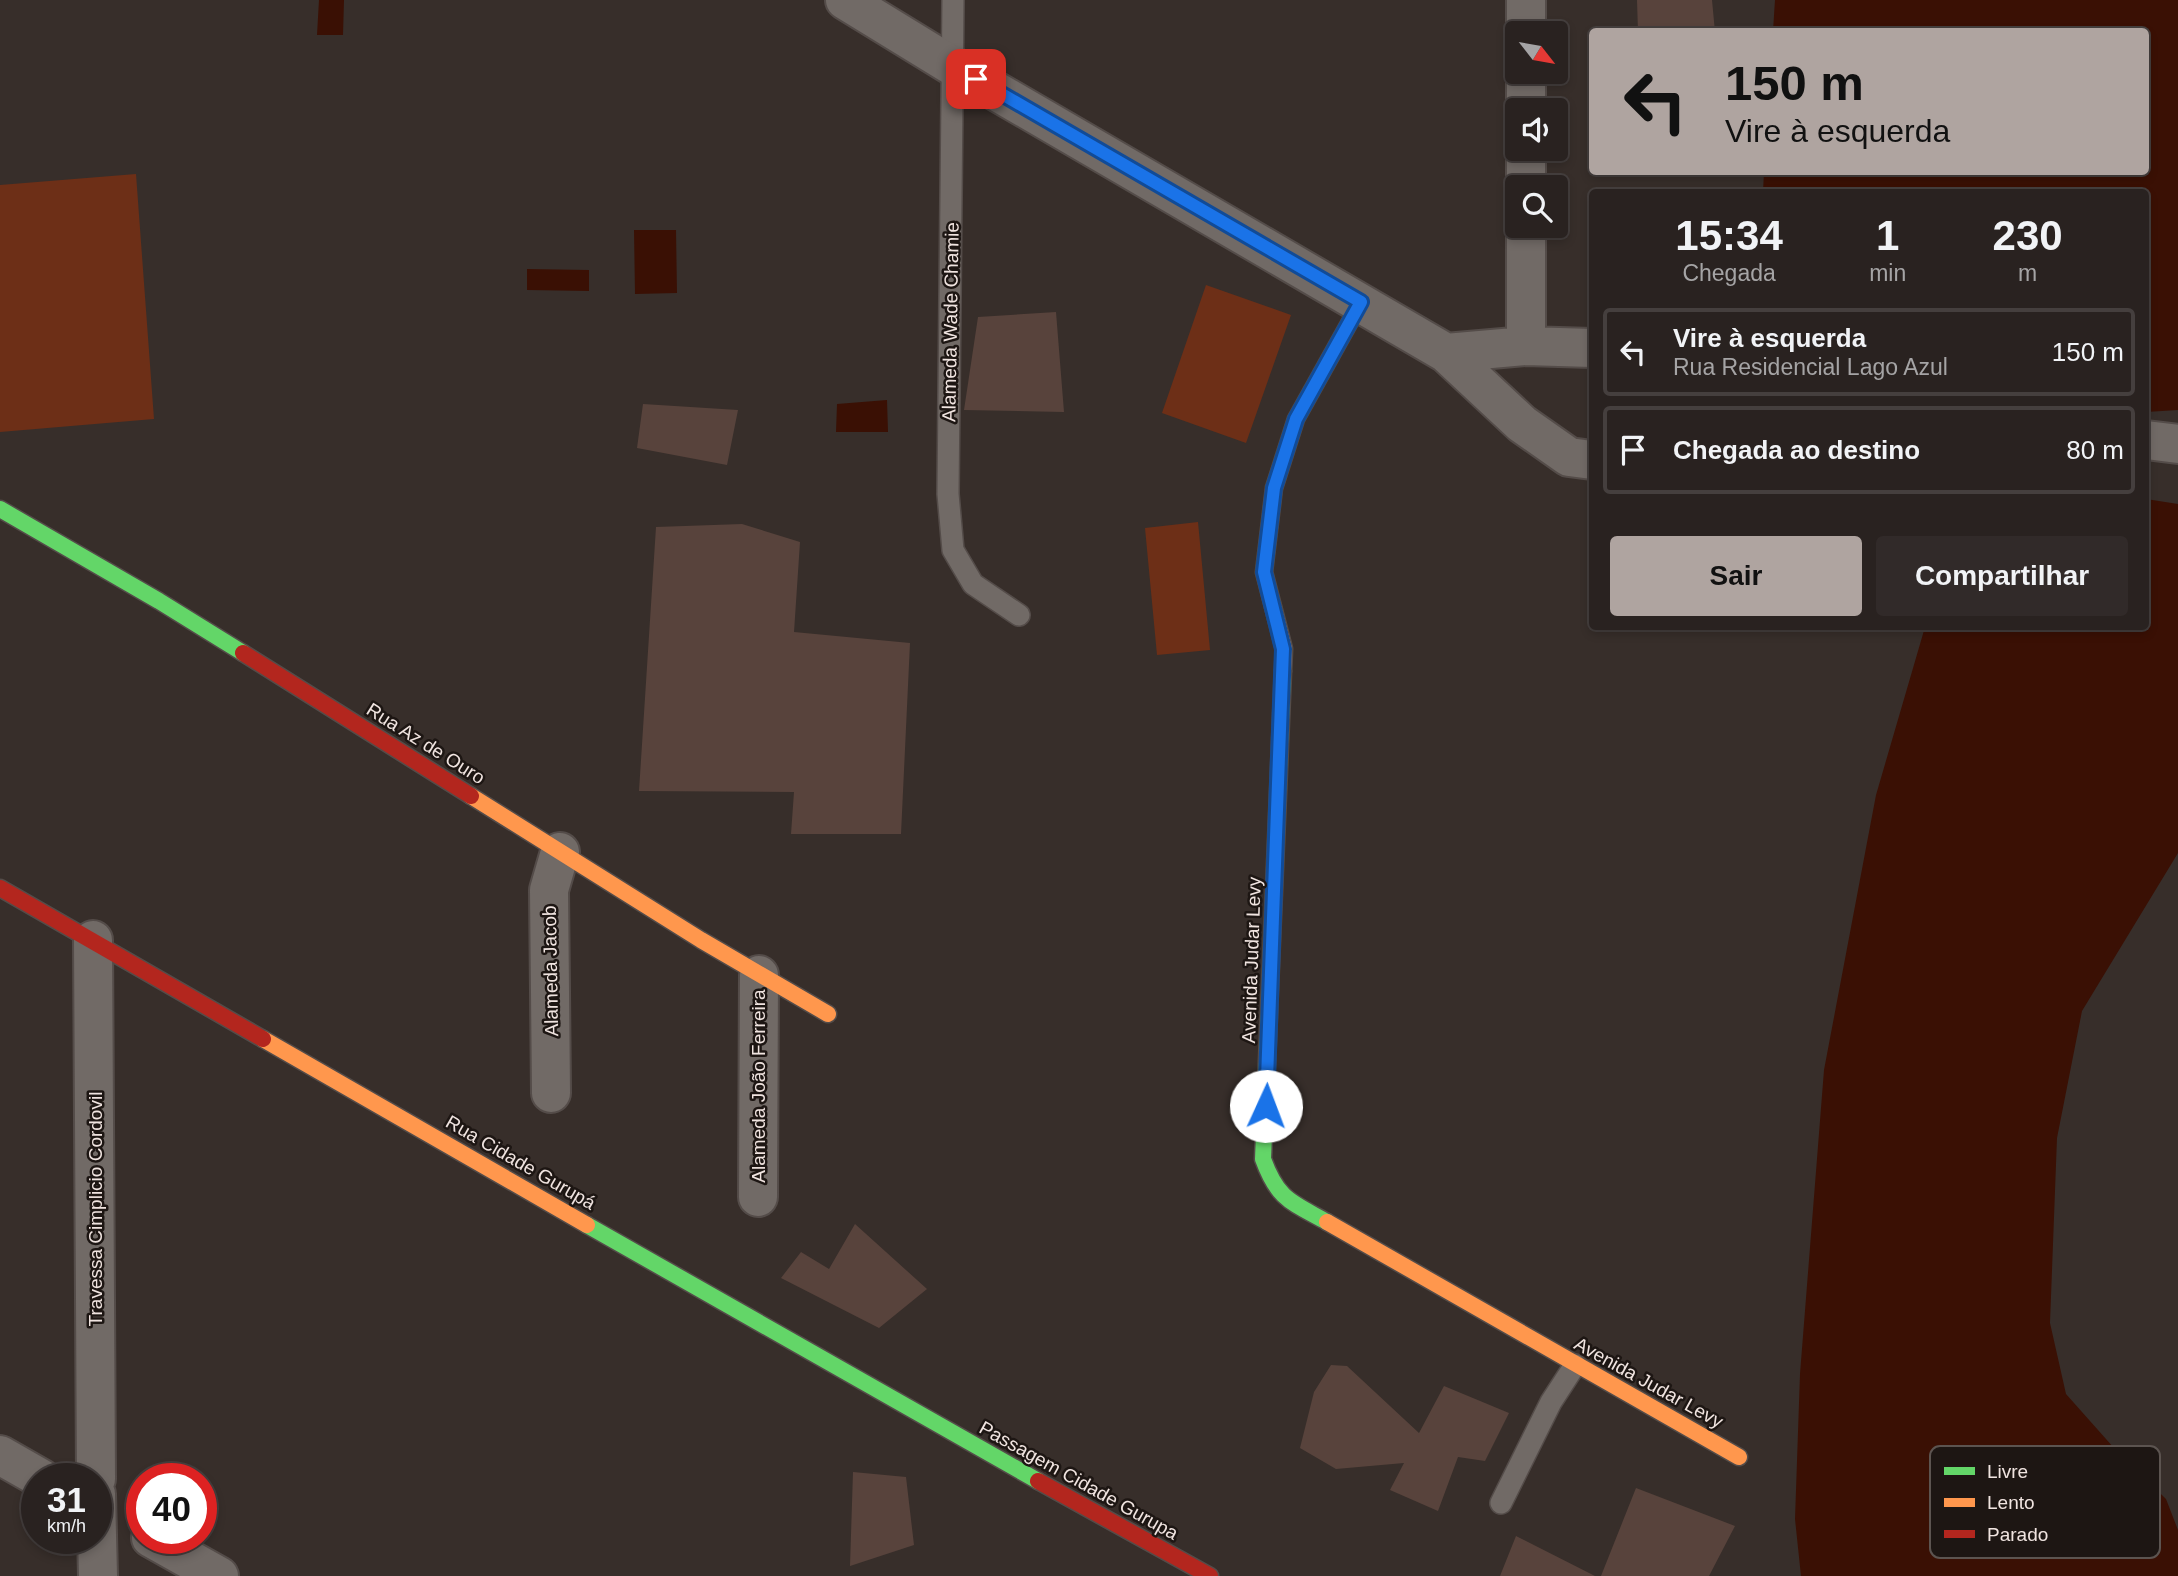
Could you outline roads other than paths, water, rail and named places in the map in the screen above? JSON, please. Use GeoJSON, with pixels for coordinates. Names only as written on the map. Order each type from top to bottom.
{"type":"FeatureCollection","features":[{"type":"Feature","properties":{"kind":"street"},"geometry":{"type":"LineString","coordinates":[[845,0],[951,65],[1446,353],[1522,424],[1569,457],[1589,460]]}},
{"type":"Feature","properties":{"kind":"street"},"geometry":{"type":"LineString","coordinates":[[1526,0],[1526,21]]}},
{"type":"Feature","properties":{"kind":"street"},"geometry":{"type":"LineString","coordinates":[[1526,238],[1526,346]]}},
{"type":"Feature","properties":{"kind":"street","name":"Avenida Judar Levy"},"geometry":{"type":"LineString","coordinates":[[1361,302],[1296,419],[1274,488],[1264,572],[1283,649],[1263,1159],[1272,1184],[1283,1197],[1739,1457]]}},
{"type":"Feature","properties":{"kind":"street"},"geometry":{"type":"LineString","coordinates":[[1446,353],[1526,346],[1589,348]]}},
{"type":"Feature","properties":{"kind":"street"},"geometry":{"type":"LineString","coordinates":[[2149,440],[2178,444]]}},
{"type":"Feature","properties":{"kind":"street","name":"Rua Az de Ouro"},"geometry":{"type":"LineString","coordinates":[[0,509],[159,601],[759,975],[828,1014]]}},
{"type":"Feature","properties":{"kind":"street","name":"Alameda Jacob"},"geometry":{"type":"LineString","coordinates":[[551,1093],[549,890],[560,852]]}},
{"type":"Feature","properties":{"kind":"street","name":"Rua Cidade Gurupá"},"geometry":{"type":"LineString","coordinates":[[0,888],[928,1420]]}},
{"type":"Feature","properties":{"kind":"street","name":"Travessa Cimplicio Cordovil"},"geometry":{"type":"LineString","coordinates":[[93,940],[96,1463]]}},
{"type":"Feature","properties":{"kind":"street","name":"Alameda João Ferreira"},"geometry":{"type":"LineString","coordinates":[[758,1198],[759,975]]}},
{"type":"Feature","properties":{"kind":"street","name":"Passagem Cidade Gurupa"},"geometry":{"type":"LineString","coordinates":[[928,1420],[1210,1576]]}},
{"type":"Feature","properties":{"kind":"street"},"geometry":{"type":"LineString","coordinates":[[0,1455],[21,1467]]}},
{"type":"Feature","properties":{"kind":"street"},"geometry":{"type":"LineString","coordinates":[[97,1554],[98,1576]]}},
{"type":"Feature","properties":{"kind":"street"},"geometry":{"type":"LineString","coordinates":[[179,1554],[219,1576]]}},
{"type":"Feature","properties":{"kind":"lane","name":"Alameda Wade Chamie"},"geometry":{"type":"LineString","coordinates":[[953,0],[948,494],[953,550],[974,584],[1019,615]]}},
{"type":"Feature","properties":{"kind":"lane"},"geometry":{"type":"LineString","coordinates":[[1502,1503],[1550,1402],[1575,1364]]}}]}
